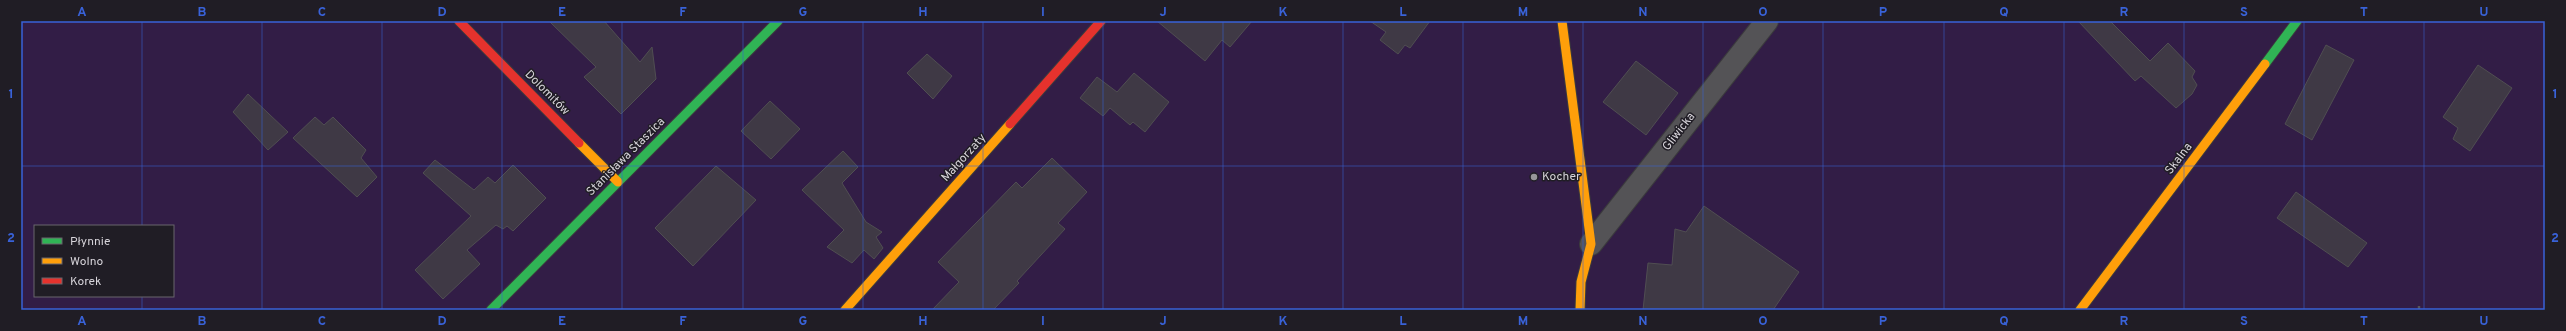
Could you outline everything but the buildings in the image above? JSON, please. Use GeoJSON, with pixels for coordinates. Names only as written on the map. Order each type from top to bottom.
{"type":"FeatureCollection","features":[{"type":"Feature","properties":{"kind":"street","name":"Dolomitów"},"geometry":{"type":"LineString","coordinates":[[459,21],[618,182]]}},
{"type":"Feature","properties":{"kind":"street","name":"Stanisława Staszica"},"geometry":{"type":"LineString","coordinates":[[491,310],[778,21]]}},
{"type":"Feature","properties":{"kind":"street","name":"Małgorzaty"},"geometry":{"type":"LineString","coordinates":[[845,310],[1101,21]]}},
{"type":"Feature","properties":{"kind":"street","name":"Gliwicka"},"geometry":{"type":"LineString","coordinates":[[1562,21],[1591,244],[1581,282],[1580,310]]}},
{"type":"Feature","properties":{"kind":"street","name":"Gliwicka"},"geometry":{"type":"LineString","coordinates":[[1591,244],[1767,21]]}},
{"type":"Feature","properties":{"kind":"street","name":"Skalna"},"geometry":{"type":"LineString","coordinates":[[2080,310],[2297,21]]}},
{"type":"Feature","properties":{"kind":"shaded area"},"geometry":{"type":"Polygon","coordinates":[[[21,21],[2545,21],[2545,310],[21,310],[21,21]]]}},
{"type":"Feature","properties":{"kind":"traffic: fast"},"geometry":{"type":"LineString","coordinates":[[491,310],[778,21]]}},
{"type":"Feature","properties":{"kind":"traffic: fast"},"geometry":{"type":"LineString","coordinates":[[2265,64],[2297,21]]}},
{"type":"Feature","properties":{"kind":"traffic: slow"},"geometry":{"type":"LineString","coordinates":[[1562,21],[1591,244],[1581,282],[1580,310]]}},
{"type":"Feature","properties":{"kind":"traffic: slow"},"geometry":{"type":"LineString","coordinates":[[2080,310],[2265,64]]}},
{"type":"Feature","properties":{"kind":"traffic: slow"},"geometry":{"type":"LineString","coordinates":[[845,310],[1010,124]]}},
{"type":"Feature","properties":{"kind":"traffic: slow"},"geometry":{"type":"LineString","coordinates":[[579,143],[618,182]]}},
{"type":"Feature","properties":{"kind":"traffic: jam"},"geometry":{"type":"LineString","coordinates":[[459,21],[579,143]]}},
{"type":"Feature","properties":{"kind":"traffic: jam"},"geometry":{"type":"LineString","coordinates":[[1010,124],[1101,21]]}},
{"type":"Feature","properties":{"kind":"place","name":"Kocher"},"geometry":{"type":"Point","coordinates":[1534,177]}}]}
